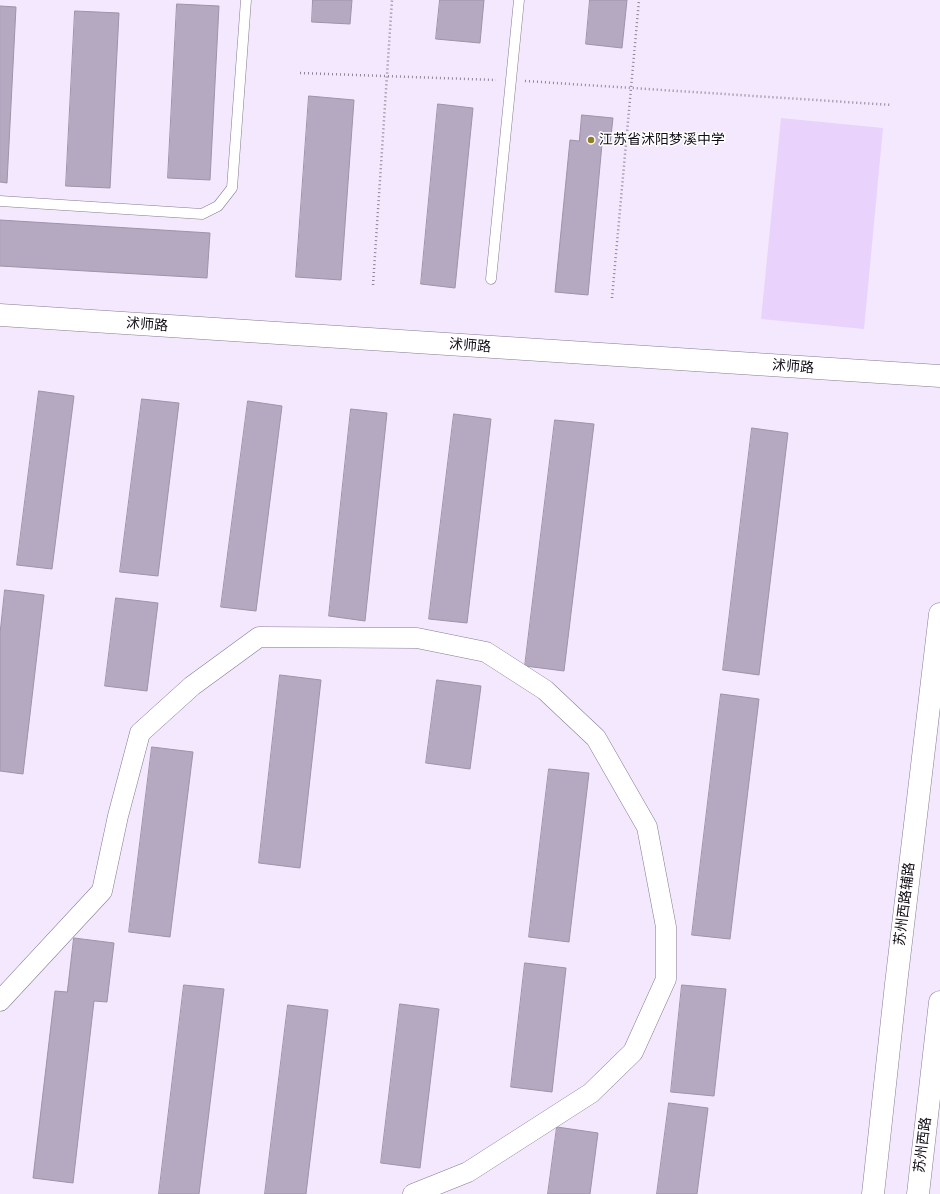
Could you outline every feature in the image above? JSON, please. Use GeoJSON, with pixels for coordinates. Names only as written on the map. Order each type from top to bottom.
{"type":"FeatureCollection","features":[{"type":"Feature","properties":{"kind":"street","name":"沭师路"},"geometry":{"type":"LineString","coordinates":[[0,315],[940,376]]}},
{"type":"Feature","properties":{"kind":"street","name":"苏州西路辅路"},"geometry":{"type":"LineString","coordinates":[[873,1194],[940,614]]}},
{"type":"Feature","properties":{"kind":"street"},"geometry":{"type":"LineString","coordinates":[[0,1001],[102,891],[118,816],[140,733],[192,686],[259,637],[417,638],[486,652],[545,690],[596,738],[647,827],[666,927],[666,979],[633,1052],[591,1093],[468,1172],[413,1194]]}},
{"type":"Feature","properties":{"kind":"street","name":"苏州西路"},"geometry":{"type":"LineString","coordinates":[[918,1194],[940,1002]]}},
{"type":"Feature","properties":{"kind":"lane"},"geometry":{"type":"LineString","coordinates":[[0,201],[202,214],[218,206],[232,188],[246,0]]}},
{"type":"Feature","properties":{"kind":"lane"},"geometry":{"type":"LineString","coordinates":[[492,279],[519,0]]}},
{"type":"Feature","properties":{"kind":"path"},"geometry":{"type":"LineString","coordinates":[[373,285],[392,0]]}},
{"type":"Feature","properties":{"kind":"path"},"geometry":{"type":"LineString","coordinates":[[612,298],[639,0]]}},
{"type":"Feature","properties":{"kind":"path"},"geometry":{"type":"LineString","coordinates":[[300,73],[511,80],[892,105]]}},
{"type":"Feature","properties":{"kind":"shaded area"},"geometry":{"type":"Polygon","coordinates":[[[781,118],[883,128],[864,329],[761,319],[781,118]]]}},
{"type":"Feature","properties":{"kind":"building"},"geometry":{"type":"Polygon","coordinates":[[[313,0],[352,0],[350,24],[312,22],[313,0]]]}},
{"type":"Feature","properties":{"kind":"building"},"geometry":{"type":"Polygon","coordinates":[[[440,0],[484,0],[480,43],[436,39],[440,0]]]}},
{"type":"Feature","properties":{"kind":"building"},"geometry":{"type":"Polygon","coordinates":[[[590,0],[627,0],[622,48],[586,44],[590,0]]]}},
{"type":"Feature","properties":{"kind":"building"},"geometry":{"type":"Polygon","coordinates":[[[177,4],[219,6],[210,180],[168,178],[177,4]]]}},
{"type":"Feature","properties":{"kind":"building"},"geometry":{"type":"Polygon","coordinates":[[[0,6],[16,7],[7,183],[0,182],[0,6]]]}},
{"type":"Feature","properties":{"kind":"building"},"geometry":{"type":"Polygon","coordinates":[[[75,11],[119,13],[110,188],[66,186],[75,11]]]}},
{"type":"Feature","properties":{"kind":"building"},"geometry":{"type":"Polygon","coordinates":[[[309,96],[354,100],[341,280],[296,277],[309,96]]]}},
{"type":"Feature","properties":{"kind":"building"},"geometry":{"type":"Polygon","coordinates":[[[438,104],[473,108],[455,288],[421,284],[438,104]]]}},
{"type":"Feature","properties":{"kind":"building"},"geometry":{"type":"Polygon","coordinates":[[[582,115],[613,118],[610,145],[602,144],[588,295],[555,292],[570,140],[579,141],[582,115]]]}},
{"type":"Feature","properties":{"kind":"building"},"geometry":{"type":"Polygon","coordinates":[[[0,220],[210,233],[207,278],[0,266],[0,220]]]}},
{"type":"Feature","properties":{"kind":"building"},"geometry":{"type":"Polygon","coordinates":[[[39,391],[74,396],[52,569],[17,565],[39,391]]]}},
{"type":"Feature","properties":{"kind":"building"},"geometry":{"type":"Polygon","coordinates":[[[142,399],[179,403],[158,576],[120,572],[142,399]]]}},
{"type":"Feature","properties":{"kind":"building"},"geometry":{"type":"Polygon","coordinates":[[[248,401],[282,406],[256,611],[221,607],[248,401]]]}},
{"type":"Feature","properties":{"kind":"building"},"geometry":{"type":"Polygon","coordinates":[[[351,409],[387,413],[365,621],[329,616],[351,409]]]}},
{"type":"Feature","properties":{"kind":"building"},"geometry":{"type":"Polygon","coordinates":[[[454,414],[491,419],[467,623],[429,619],[454,414]]]}},
{"type":"Feature","properties":{"kind":"building"},"geometry":{"type":"Polygon","coordinates":[[[555,420],[594,424],[564,671],[525,666],[555,420]]]}},
{"type":"Feature","properties":{"kind":"building"},"geometry":{"type":"Polygon","coordinates":[[[752,428],[788,433],[759,675],[723,670],[752,428]]]}},
{"type":"Feature","properties":{"kind":"building"},"geometry":{"type":"Polygon","coordinates":[[[5,590],[44,595],[23,774],[0,771],[0,634],[5,590]]]}},
{"type":"Feature","properties":{"kind":"building"},"geometry":{"type":"Polygon","coordinates":[[[116,598],[158,603],[147,691],[105,686],[116,598]]]}},
{"type":"Feature","properties":{"kind":"building"},"geometry":{"type":"Polygon","coordinates":[[[280,675],[321,680],[300,868],[259,863],[280,675]]]}},
{"type":"Feature","properties":{"kind":"building"},"geometry":{"type":"Polygon","coordinates":[[[437,680],[481,686],[470,769],[426,763],[437,680]]]}},
{"type":"Feature","properties":{"kind":"building"},"geometry":{"type":"Polygon","coordinates":[[[721,694],[759,699],[730,939],[692,935],[721,694]]]}},
{"type":"Feature","properties":{"kind":"building"},"geometry":{"type":"Polygon","coordinates":[[[152,747],[193,752],[170,937],[129,932],[152,747]]]}},
{"type":"Feature","properties":{"kind":"building"},"geometry":{"type":"Polygon","coordinates":[[[549,769],[589,773],[569,942],[529,937],[549,769]]]}},
{"type":"Feature","properties":{"kind":"building"},"geometry":{"type":"Polygon","coordinates":[[[74,938],[114,943],[107,1002],[94,1001],[73,1183],[33,1178],[55,991],[67,992],[74,938]]]}},
{"type":"Feature","properties":{"kind":"building"},"geometry":{"type":"Polygon","coordinates":[[[525,963],[566,968],[552,1092],[511,1087],[525,963]]]}},
{"type":"Feature","properties":{"kind":"building"},"geometry":{"type":"Polygon","coordinates":[[[184,985],[224,989],[199,1194],[159,1194],[184,985]]]}},
{"type":"Feature","properties":{"kind":"building"},"geometry":{"type":"Polygon","coordinates":[[[682,985],[726,989],[714,1096],[671,1092],[682,985]]]}},
{"type":"Feature","properties":{"kind":"building"},"geometry":{"type":"Polygon","coordinates":[[[400,1004],[439,1009],[420,1168],[381,1163],[400,1004]]]}},
{"type":"Feature","properties":{"kind":"building"},"geometry":{"type":"Polygon","coordinates":[[[288,1005],[328,1010],[306,1194],[265,1194],[288,1005]]]}},
{"type":"Feature","properties":{"kind":"building"},"geometry":{"type":"Polygon","coordinates":[[[669,1103],[708,1108],[697,1194],[657,1194],[669,1103]]]}},
{"type":"Feature","properties":{"kind":"building"},"geometry":{"type":"Polygon","coordinates":[[[557,1127],[598,1133],[590,1194],[548,1194],[557,1127]]]}},
{"type":"Feature","properties":{"kind":"place","name":"江苏省沭阳梦溪中学"},"geometry":{"type":"Point","coordinates":[591,140]}}]}
